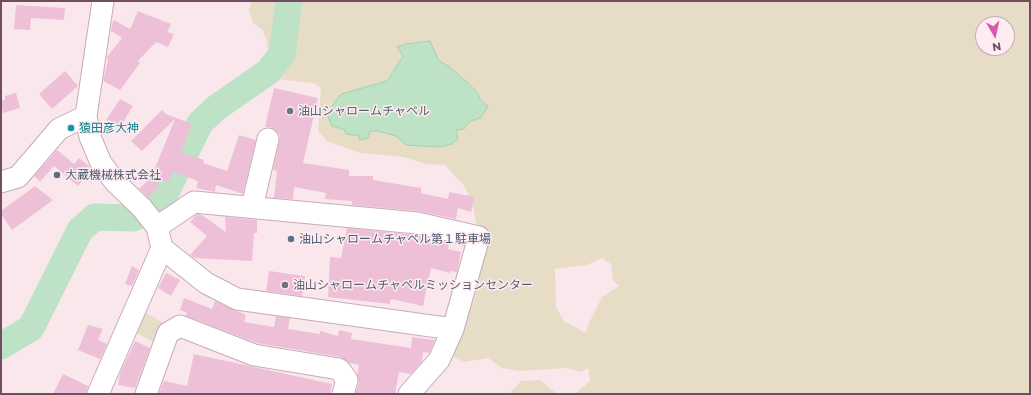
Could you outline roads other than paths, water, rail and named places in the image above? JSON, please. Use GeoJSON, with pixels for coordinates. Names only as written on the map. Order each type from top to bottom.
{"type":"FeatureCollection","features":[{"type":"Feature","properties":{"kind":"street"},"geometry":{"type":"LineString","coordinates":[[103,1],[86,116],[90,137],[101,163],[115,182],[142,208],[157,227],[162,248],[105,393]]}},
{"type":"Feature","properties":{"kind":"street"},"geometry":{"type":"LineString","coordinates":[[1,182],[18,177],[59,129],[86,116]]}},
{"type":"Feature","properties":{"kind":"street"},"geometry":{"type":"LineString","coordinates":[[252,208],[268,139]]}},
{"type":"Feature","properties":{"kind":"street"},"geometry":{"type":"LineString","coordinates":[[157,227],[194,202],[418,223],[479,237],[453,329],[439,360],[409,394]]}},
{"type":"Feature","properties":{"kind":"street"},"geometry":{"type":"LineString","coordinates":[[162,248],[206,283],[237,299],[453,329]]}},
{"type":"Feature","properties":{"kind":"street"},"geometry":{"type":"LineString","coordinates":[[146,394],[168,333],[180,326],[254,355],[339,369],[347,380],[343,394]]}},
{"type":"Feature","properties":{"kind":"waterway"},"geometry":{"type":"LineString","coordinates":[[1,346],[31,328],[80,230],[95,217],[133,218],[153,210],[163,198],[200,123],[216,108],[268,72],[282,54],[289,1]]}},
{"type":"Feature","properties":{"kind":"place","name":"油山シャロームチャペル"},"geometry":{"type":"Point","coordinates":[290,111]}},
{"type":"Feature","properties":{"kind":"place","name":"猿田彦大神"},"geometry":{"type":"Point","coordinates":[71,128]}},
{"type":"Feature","properties":{"kind":"place","name":"大蔵機械株式会社"},"geometry":{"type":"Point","coordinates":[57,175]}},
{"type":"Feature","properties":{"kind":"place","name":"油山シャロームチャペル第１駐車場"},"geometry":{"type":"Point","coordinates":[291,239]}},
{"type":"Feature","properties":{"kind":"place","name":"油山シャロームチャペルミッションセンター"},"geometry":{"type":"Point","coordinates":[285,285]}}]}
